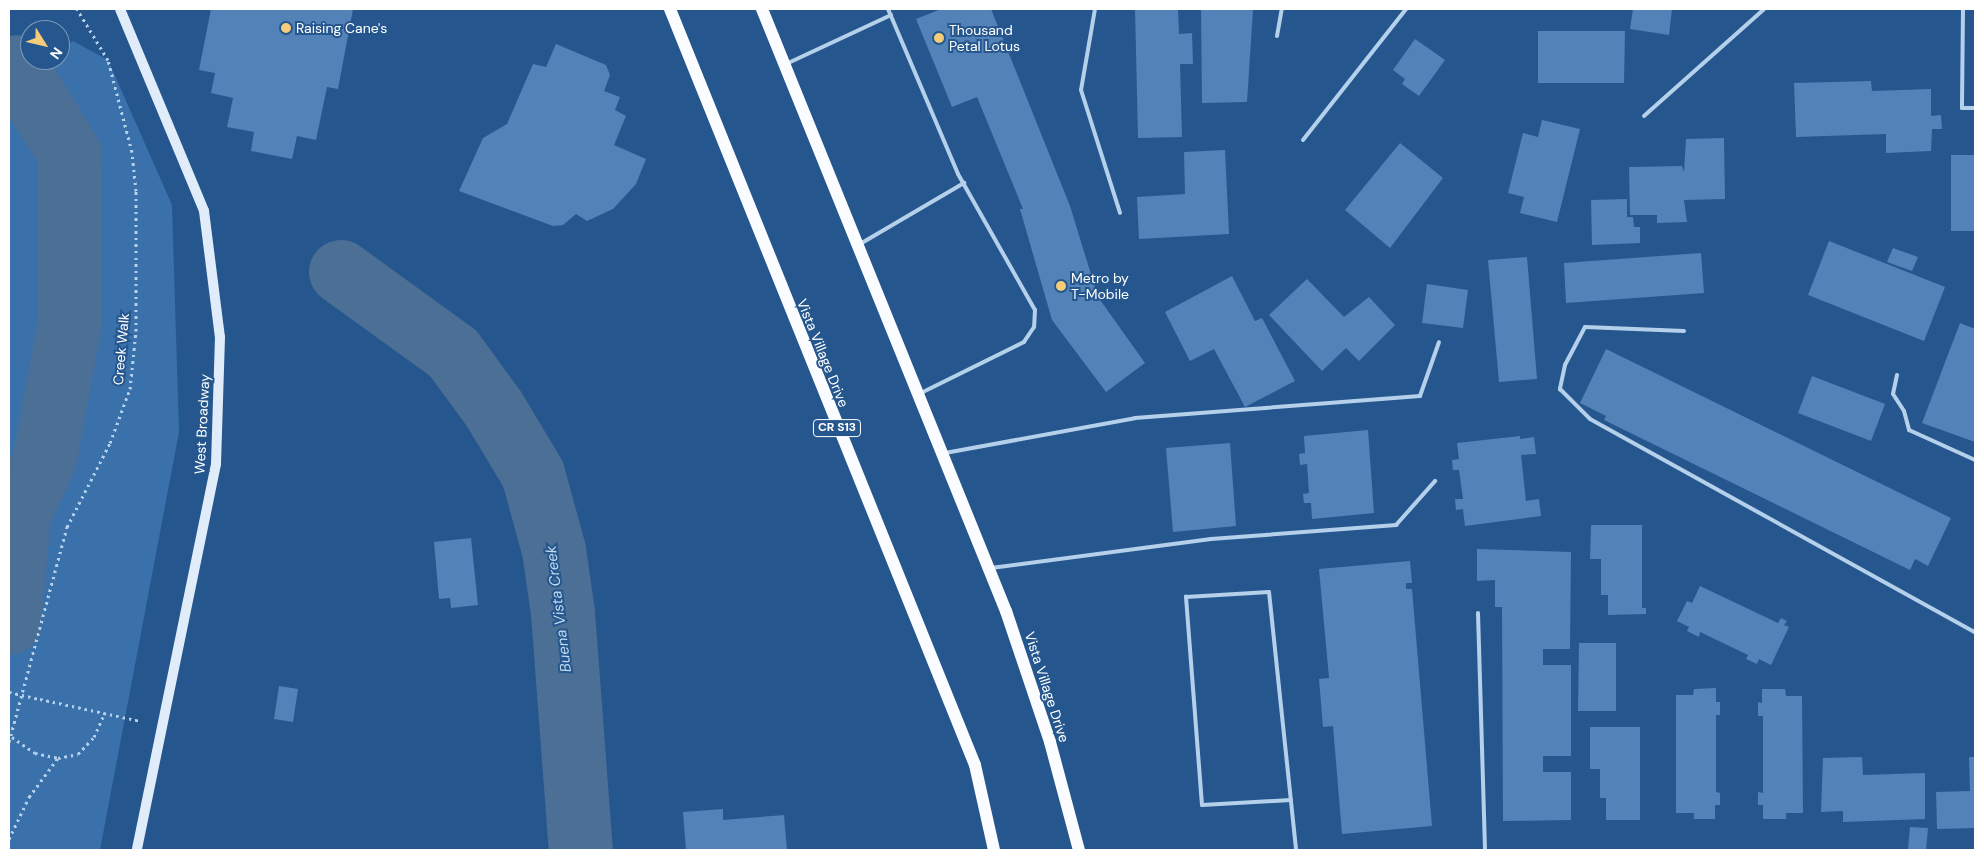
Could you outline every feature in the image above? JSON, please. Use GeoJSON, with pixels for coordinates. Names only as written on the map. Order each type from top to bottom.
{"type":"FeatureCollection","features":[{"type":"Feature","properties":{"kind":"main road","name":"Vista Village Drive"},"geometry":{"type":"LineString","coordinates":[[670,9],[975,765],[994,850]]}},
{"type":"Feature","properties":{"kind":"main road","name":"Vista Village Drive"},"geometry":{"type":"LineString","coordinates":[[762,9],[989,568],[1050,742],[1079,850]]}},
{"type":"Feature","properties":{"kind":"street","name":"West Broadway"},"geometry":{"type":"LineString","coordinates":[[120,9],[204,212],[220,337],[216,464],[165,727],[137,850]]}},
{"type":"Feature","properties":{"kind":"lane"},"geometry":{"type":"LineString","coordinates":[[888,9],[964,182],[1035,310],[1034,327],[1024,342],[918,394]]}},
{"type":"Feature","properties":{"kind":"lane"},"geometry":{"type":"LineString","coordinates":[[1095,9],[1081,90],[1120,213]]}},
{"type":"Feature","properties":{"kind":"lane"},"geometry":{"type":"LineString","coordinates":[[1277,36],[1282,9]]}},
{"type":"Feature","properties":{"kind":"lane"},"geometry":{"type":"LineString","coordinates":[[1303,140],[1406,9]]}},
{"type":"Feature","properties":{"kind":"lane"},"geometry":{"type":"LineString","coordinates":[[1644,116],[1764,9]]}},
{"type":"Feature","properties":{"kind":"lane"},"geometry":{"type":"LineString","coordinates":[[1963,9],[1962,108],[1975,108]]}},
{"type":"Feature","properties":{"kind":"lane"},"geometry":{"type":"LineString","coordinates":[[784,64],[891,15]]}},
{"type":"Feature","properties":{"kind":"lane"},"geometry":{"type":"LineString","coordinates":[[857,245],[964,182]]}},
{"type":"Feature","properties":{"kind":"lane"},"geometry":{"type":"LineString","coordinates":[[1684,331],[1585,327],[1565,364],[1560,390],[1590,420],[1975,632]]}},
{"type":"Feature","properties":{"kind":"lane"},"geometry":{"type":"LineString","coordinates":[[942,453],[1135,418],[1420,396],[1439,342]]}},
{"type":"Feature","properties":{"kind":"lane"},"geometry":{"type":"LineString","coordinates":[[1898,375],[1893,394],[1904,411],[1909,430],[1975,460]]}},
{"type":"Feature","properties":{"kind":"lane"},"geometry":{"type":"LineString","coordinates":[[989,568],[1211,539],[1396,526],[1434,481]]}},
{"type":"Feature","properties":{"kind":"lane"},"geometry":{"type":"LineString","coordinates":[[1291,800],[1202,805],[1186,597],[1269,592],[1291,800],[1296,850]]}},
{"type":"Feature","properties":{"kind":"lane"},"geometry":{"type":"LineString","coordinates":[[1478,613],[1485,850]]}},
{"type":"Feature","properties":{"kind":"path","name":"Creek Walk"},"geometry":{"type":"LineString","coordinates":[[9,742],[12,737],[49,584],[67,527],[110,443],[130,389],[136,331],[136,190],[132,152],[108,60],[77,9]]}},
{"type":"Feature","properties":{"kind":"path"},"geometry":{"type":"LineString","coordinates":[[9,692],[165,727]]}},
{"type":"Feature","properties":{"kind":"path"},"geometry":{"type":"LineString","coordinates":[[12,737],[35,753],[58,758],[78,754],[94,737],[104,712]]}},
{"type":"Feature","properties":{"kind":"path"},"geometry":{"type":"LineString","coordinates":[[9,839],[29,797],[58,758]]}},
{"type":"Feature","properties":{"kind":"shaded area"},"geometry":{"type":"Polygon","coordinates":[[[73,41],[108,60],[172,205],[179,432],[100,850],[9,850],[9,75],[20,69],[70,70],[70,43],[73,41]]]}},
{"type":"Feature","properties":{"kind":"building"},"geometry":{"type":"Polygon","coordinates":[[[211,9],[353,9],[338,89],[327,87],[316,140],[297,136],[292,159],[251,151],[254,132],[227,127],[233,98],[211,93],[215,73],[199,70],[211,9]]]}},
{"type":"Feature","properties":{"kind":"building"},"geometry":{"type":"Polygon","coordinates":[[[941,9],[991,9],[1070,206],[1098,297],[1145,363],[1106,392],[1052,320],[1020,209],[1023,209],[977,97],[952,107],[916,19],[941,9]]]}},
{"type":"Feature","properties":{"kind":"building"},"geometry":{"type":"Polygon","coordinates":[[[1135,9],[1178,9],[1179,34],[1192,33],[1193,64],[1180,64],[1182,137],[1138,138],[1135,9]]]}},
{"type":"Feature","properties":{"kind":"building"},"geometry":{"type":"Polygon","coordinates":[[[1201,9],[1253,9],[1247,102],[1202,103],[1201,9]]]}},
{"type":"Feature","properties":{"kind":"building"},"geometry":{"type":"Polygon","coordinates":[[[1633,9],[1672,9],[1669,35],[1630,29],[1633,9]]]}},
{"type":"Feature","properties":{"kind":"building"},"geometry":{"type":"Polygon","coordinates":[[[1538,31],[1625,31],[1624,83],[1538,83],[1538,31]]]}},
{"type":"Feature","properties":{"kind":"building"},"geometry":{"type":"Polygon","coordinates":[[[1415,39],[1445,60],[1419,96],[1402,84],[1405,79],[1393,70],[1415,39]]]}},
{"type":"Feature","properties":{"kind":"building"},"geometry":{"type":"Polygon","coordinates":[[[556,44],[606,65],[610,75],[604,91],[620,97],[615,110],[626,116],[614,145],[646,159],[636,184],[613,209],[587,221],[576,214],[563,225],[553,226],[459,191],[483,138],[507,124],[533,64],[546,67],[556,44]]]}},
{"type":"Feature","properties":{"kind":"building"},"geometry":{"type":"Polygon","coordinates":[[[1871,81],[1872,91],[1931,89],[1931,116],[1941,115],[1942,129],[1932,129],[1931,151],[1886,153],[1886,134],[1796,137],[1794,83],[1871,81]]]}},
{"type":"Feature","properties":{"kind":"building"},"geometry":{"type":"Polygon","coordinates":[[[1542,120],[1580,129],[1557,222],[1520,213],[1524,197],[1508,193],[1523,133],[1538,137],[1542,120]]]}},
{"type":"Feature","properties":{"kind":"building"},"geometry":{"type":"Polygon","coordinates":[[[1724,138],[1725,199],[1684,200],[1687,222],[1657,223],[1657,215],[1630,215],[1629,167],[1682,166],[1684,172],[1686,139],[1724,138]]]}},
{"type":"Feature","properties":{"kind":"building"},"geometry":{"type":"Polygon","coordinates":[[[1400,143],[1443,178],[1390,248],[1345,210],[1400,143]]]}},
{"type":"Feature","properties":{"kind":"building"},"geometry":{"type":"Polygon","coordinates":[[[1225,150],[1229,234],[1139,239],[1137,197],[1185,194],[1184,152],[1225,150]]]}},
{"type":"Feature","properties":{"kind":"building"},"geometry":{"type":"Polygon","coordinates":[[[1951,155],[1975,155],[1975,231],[1951,231],[1951,155]]]}},
{"type":"Feature","properties":{"kind":"building"},"geometry":{"type":"Polygon","coordinates":[[[1627,199],[1627,217],[1633,217],[1634,227],[1640,227],[1640,243],[1592,245],[1591,200],[1627,199]]]}},
{"type":"Feature","properties":{"kind":"building"},"geometry":{"type":"Polygon","coordinates":[[[1829,241],[1945,287],[1924,341],[1808,295],[1829,241]]]}},
{"type":"Feature","properties":{"kind":"building"},"geometry":{"type":"Polygon","coordinates":[[[1893,248],[1918,257],[1912,271],[1887,262],[1893,248]]]}},
{"type":"Feature","properties":{"kind":"building"},"geometry":{"type":"Polygon","coordinates":[[[1701,253],[1704,293],[1566,303],[1564,263],[1701,253]]]}},
{"type":"Feature","properties":{"kind":"building"},"geometry":{"type":"Polygon","coordinates":[[[1527,257],[1537,379],[1499,382],[1488,260],[1527,257]]]}},
{"type":"Feature","properties":{"kind":"building"},"geometry":{"type":"Polygon","coordinates":[[[1232,276],[1255,321],[1262,318],[1295,381],[1245,407],[1214,349],[1190,361],[1165,312],[1232,276]]]}},
{"type":"Feature","properties":{"kind":"building"},"geometry":{"type":"Polygon","coordinates":[[[1307,279],[1344,317],[1369,297],[1395,325],[1359,361],[1346,348],[1322,371],[1269,315],[1307,279]]]}},
{"type":"Feature","properties":{"kind":"building"},"geometry":{"type":"Polygon","coordinates":[[[1427,284],[1468,290],[1463,328],[1422,323],[1427,284]]]}},
{"type":"Feature","properties":{"kind":"building"},"geometry":{"type":"Polygon","coordinates":[[[1960,323],[1975,329],[1975,442],[1922,423],[1960,323]]]}},
{"type":"Feature","properties":{"kind":"building"},"geometry":{"type":"Polygon","coordinates":[[[1606,349],[1951,518],[1928,566],[1915,559],[1910,570],[1604,420],[1606,416],[1580,403],[1606,349]]]}},
{"type":"Feature","properties":{"kind":"building"},"geometry":{"type":"Polygon","coordinates":[[[1812,376],[1885,404],[1871,441],[1798,413],[1812,376]]]}},
{"type":"Feature","properties":{"kind":"building"},"geometry":{"type":"Polygon","coordinates":[[[1368,430],[1374,513],[1312,519],[1311,503],[1304,503],[1303,494],[1309,493],[1307,464],[1300,465],[1299,454],[1305,453],[1304,436],[1368,430]]]}},
{"type":"Feature","properties":{"kind":"building"},"geometry":{"type":"Polygon","coordinates":[[[1520,436],[1520,439],[1534,437],[1536,454],[1521,455],[1526,501],[1539,499],[1541,516],[1465,526],[1463,509],[1456,510],[1455,499],[1463,499],[1459,470],[1453,470],[1452,460],[1459,459],[1457,443],[1520,436]]]}},
{"type":"Feature","properties":{"kind":"building"},"geometry":{"type":"Polygon","coordinates":[[[1230,443],[1236,526],[1173,532],[1166,448],[1230,443]]]}},
{"type":"Feature","properties":{"kind":"building"},"geometry":{"type":"Polygon","coordinates":[[[1591,525],[1642,525],[1642,608],[1646,608],[1646,614],[1608,615],[1608,595],[1601,595],[1601,559],[1590,559],[1591,525]]]}},
{"type":"Feature","properties":{"kind":"building"},"geometry":{"type":"Polygon","coordinates":[[[471,538],[478,605],[451,608],[450,598],[439,599],[434,542],[471,538]]]}},
{"type":"Feature","properties":{"kind":"building"},"geometry":{"type":"Polygon","coordinates":[[[1477,549],[1571,552],[1570,649],[1543,649],[1543,665],[1571,665],[1571,756],[1543,756],[1543,772],[1571,772],[1571,820],[1503,821],[1502,607],[1495,607],[1495,580],[1477,581],[1477,549]]]}},
{"type":"Feature","properties":{"kind":"building"},"geometry":{"type":"Polygon","coordinates":[[[1410,561],[1412,583],[1406,583],[1406,589],[1412,589],[1432,826],[1342,834],[1333,726],[1323,727],[1319,679],[1329,678],[1319,569],[1410,561]]]}},
{"type":"Feature","properties":{"kind":"building"},"geometry":{"type":"Polygon","coordinates":[[[1700,586],[1778,623],[1781,618],[1787,621],[1784,625],[1789,627],[1771,665],[1759,659],[1757,664],[1746,659],[1748,655],[1700,632],[1699,637],[1687,631],[1689,627],[1677,621],[1687,601],[1692,603],[1700,586]]]}},
{"type":"Feature","properties":{"kind":"building"},"geometry":{"type":"Polygon","coordinates":[[[1579,643],[1616,643],[1616,711],[1578,711],[1579,643]]]}},
{"type":"Feature","properties":{"kind":"building"},"geometry":{"type":"Polygon","coordinates":[[[279,686],[298,689],[293,722],[274,719],[279,686]]]}},
{"type":"Feature","properties":{"kind":"building"},"geometry":{"type":"Polygon","coordinates":[[[1716,688],[1716,702],[1720,702],[1720,715],[1716,715],[1716,792],[1720,793],[1720,805],[1715,805],[1715,819],[1694,819],[1694,813],[1676,813],[1676,695],[1693,695],[1694,689],[1716,688]]]}},
{"type":"Feature","properties":{"kind":"building"},"geometry":{"type":"Polygon","coordinates":[[[1762,689],[1785,689],[1786,696],[1802,696],[1803,813],[1786,813],[1786,819],[1763,819],[1763,805],[1758,805],[1758,792],[1763,793],[1763,716],[1758,716],[1758,702],[1762,703],[1762,689]]]}},
{"type":"Feature","properties":{"kind":"building"},"geometry":{"type":"Polygon","coordinates":[[[1590,727],[1640,727],[1640,820],[1606,820],[1606,798],[1600,798],[1600,769],[1590,769],[1590,727]]]}},
{"type":"Feature","properties":{"kind":"building"},"geometry":{"type":"Polygon","coordinates":[[[1862,757],[1863,775],[1925,773],[1925,819],[1843,822],[1843,811],[1821,812],[1823,758],[1862,757]]]}},
{"type":"Feature","properties":{"kind":"building"},"geometry":{"type":"Polygon","coordinates":[[[1969,757],[1975,757],[1975,828],[1937,829],[1936,792],[1970,791],[1969,757]]]}},
{"type":"Feature","properties":{"kind":"building"},"geometry":{"type":"Polygon","coordinates":[[[723,809],[723,820],[784,815],[787,850],[686,850],[683,812],[723,809]]]}},
{"type":"Feature","properties":{"kind":"building"},"geometry":{"type":"Polygon","coordinates":[[[1910,827],[1928,828],[1926,850],[1908,850],[1910,827]]]}},
{"type":"Feature","properties":{"kind":"waterway"},"geometry":{"type":"LineString","coordinates":[[9,623],[19,516],[45,459],[70,321],[70,154],[16,67]]}},
{"type":"Feature","properties":{"kind":"waterway","name":"Buena Vista Creek"},"geometry":{"type":"LineString","coordinates":[[341,272],[453,353],[494,409],[533,474],[554,550],[563,613],[581,850]]}},
{"type":"Feature","properties":{"kind":"place","name":"Raising Cane's"},"geometry":{"type":"Point","coordinates":[286,28]}},
{"type":"Feature","properties":{"kind":"place","name":"Thousand Petal Lotus"},"geometry":{"type":"Point","coordinates":[939,38]}},
{"type":"Feature","properties":{"kind":"place","name":"Metro by T-Mobile"},"geometry":{"type":"Point","coordinates":[1061,286]}}]}
